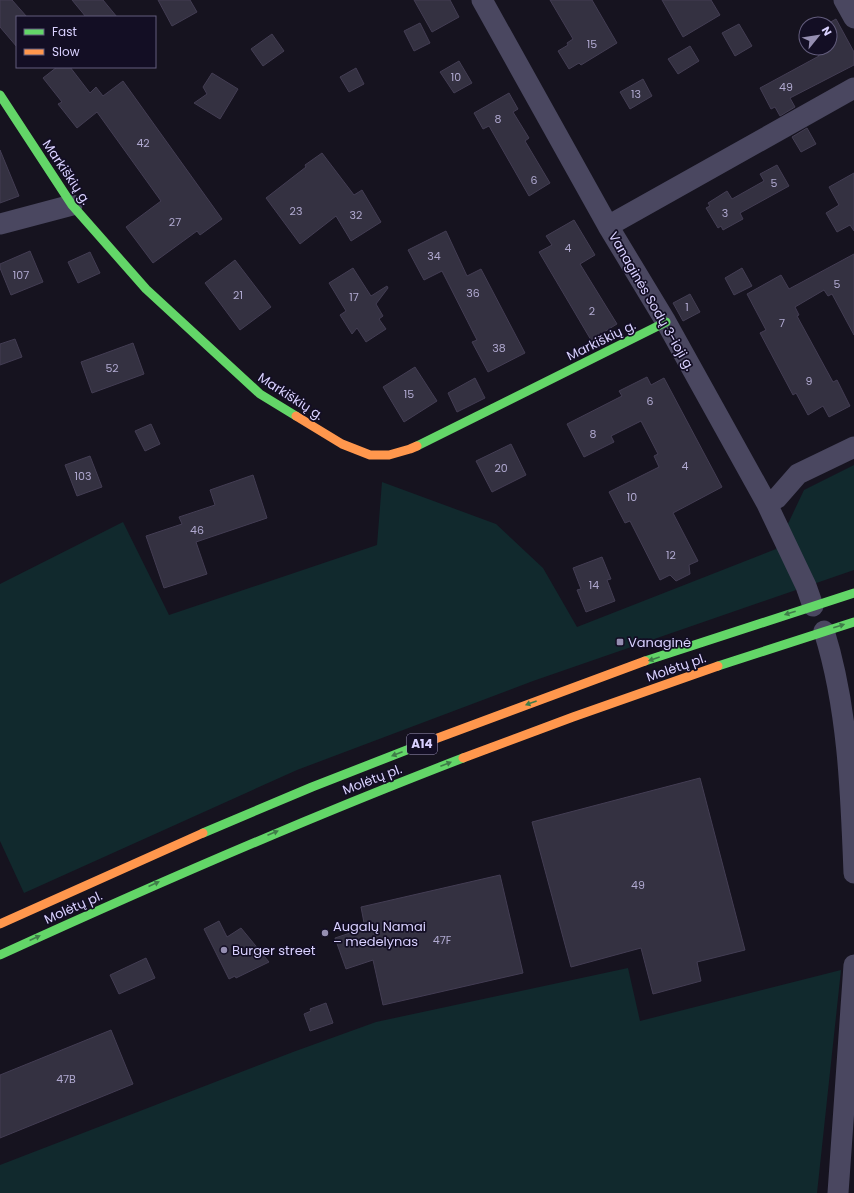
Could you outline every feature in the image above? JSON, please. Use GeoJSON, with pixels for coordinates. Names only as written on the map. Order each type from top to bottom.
{"type":"FeatureCollection","features":[{"type":"Feature","properties":{"kind":"main road","name":"Markiškių g."},"geometry":{"type":"LineString","coordinates":[[0,95],[72,205],[146,289],[260,394],[342,444],[370,455],[389,455],[410,449],[666,322]]}},
{"type":"Feature","properties":{"kind":"main road","name":"Molėtų pl."},"geometry":{"type":"LineString","coordinates":[[0,924],[78,887],[180,842],[391,756],[629,667],[854,593]]}},
{"type":"Feature","properties":{"kind":"main road","name":"Molėtų pl."},"geometry":{"type":"LineString","coordinates":[[0,954],[186,870],[316,815],[472,754],[598,708],[824,630],[854,622]]}},
{"type":"Feature","properties":{"kind":"street","name":"Vanaginės Sodų 3-ioji g."},"geometry":{"type":"LineString","coordinates":[[482,0],[608,226],[666,322],[767,504],[803,579],[813,606]]}},
{"type":"Feature","properties":{"kind":"street"},"geometry":{"type":"LineString","coordinates":[[844,0],[854,18]]}},
{"type":"Feature","properties":{"kind":"street"},"geometry":{"type":"LineString","coordinates":[[608,226],[854,88]]}},
{"type":"Feature","properties":{"kind":"street"},"geometry":{"type":"LineString","coordinates":[[0,224],[72,205]]}},
{"type":"Feature","properties":{"kind":"street"},"geometry":{"type":"LineString","coordinates":[[767,504],[778,498],[798,474],[854,447]]}},
{"type":"Feature","properties":{"kind":"street"},"geometry":{"type":"LineString","coordinates":[[824,630],[832,655],[844,718],[852,822],[854,873]]}},
{"type":"Feature","properties":{"kind":"street"},"geometry":{"type":"LineString","coordinates":[[838,1193],[854,965]]}},
{"type":"Feature","properties":{"kind":"green space"},"geometry":{"type":"Polygon","coordinates":[[[854,465],[854,570],[533,681],[297,770],[24,893],[0,841],[0,584],[123,522],[169,615],[377,545],[382,482],[496,524],[543,568],[577,627],[776,549],[804,490],[854,465]]]}},
{"type":"Feature","properties":{"kind":"green space"},"geometry":{"type":"Polygon","coordinates":[[[628,968],[640,1021],[841,970],[817,1193],[0,1193],[0,1165],[293,1052],[376,1022],[628,968]]]}},
{"type":"Feature","properties":{"kind":"building"},"geometry":{"type":"Polygon","coordinates":[[[0,0],[12,0],[26,16],[16,16],[16,46],[0,27],[0,0]]]}},
{"type":"Feature","properties":{"kind":"building"},"geometry":{"type":"Polygon","coordinates":[[[72,0],[103,0],[116,16],[85,16],[72,0]]]}},
{"type":"Feature","properties":{"kind":"building"},"geometry":{"type":"Polygon","coordinates":[[[158,0],[190,0],[197,12],[172,26],[158,0]]]}},
{"type":"Feature","properties":{"kind":"building"},"geometry":{"type":"Polygon","coordinates":[[[414,0],[450,0],[459,17],[432,32],[414,0]]]}},
{"type":"Feature","properties":{"kind":"building"},"geometry":{"type":"Polygon","coordinates":[[[550,0],[592,0],[617,43],[581,65],[579,63],[569,69],[558,51],[568,45],[567,43],[573,39],[550,0]]]}},
{"type":"Feature","properties":{"kind":"building"},"geometry":{"type":"Polygon","coordinates":[[[662,0],[711,0],[720,15],[683,37],[662,0]]]}},
{"type":"Feature","properties":{"kind":"building"},"geometry":{"type":"Polygon","coordinates":[[[420,23],[430,43],[414,51],[404,31],[420,23]]]}},
{"type":"Feature","properties":{"kind":"building"},"geometry":{"type":"Polygon","coordinates":[[[838,23],[854,52],[854,65],[790,98],[795,107],[780,116],[775,107],[771,109],[760,88],[819,56],[838,56],[838,23]]]}},
{"type":"Feature","properties":{"kind":"building"},"geometry":{"type":"Polygon","coordinates":[[[739,24],[752,46],[735,56],[722,33],[739,24]]]}},
{"type":"Feature","properties":{"kind":"building"},"geometry":{"type":"Polygon","coordinates":[[[272,34],[284,51],[263,66],[251,49],[272,34]]]}},
{"type":"Feature","properties":{"kind":"building"},"geometry":{"type":"Polygon","coordinates":[[[690,46],[699,61],[678,74],[668,59],[690,46]]]}},
{"type":"Feature","properties":{"kind":"building"},"geometry":{"type":"Polygon","coordinates":[[[459,61],[472,83],[454,93],[440,72],[459,61]]]}},
{"type":"Feature","properties":{"kind":"building"},"geometry":{"type":"Polygon","coordinates":[[[56,68],[71,68],[90,93],[96,87],[103,96],[123,81],[222,219],[200,235],[197,231],[153,263],[126,227],[161,201],[97,112],[77,128],[58,104],[62,102],[43,78],[56,68]]]}},
{"type":"Feature","properties":{"kind":"building"},"geometry":{"type":"Polygon","coordinates":[[[356,68],[364,84],[349,92],[340,77],[356,68]]]}},
{"type":"Feature","properties":{"kind":"building"},"geometry":{"type":"Polygon","coordinates":[[[212,73],[238,89],[220,119],[194,103],[207,94],[203,87],[212,73]]]}},
{"type":"Feature","properties":{"kind":"building"},"geometry":{"type":"Polygon","coordinates":[[[643,79],[652,96],[630,109],[620,92],[643,79]]]}},
{"type":"Feature","properties":{"kind":"building"},"geometry":{"type":"Polygon","coordinates":[[[509,93],[518,109],[513,112],[529,138],[525,141],[550,183],[529,196],[489,126],[483,129],[474,113],[509,93]]]}},
{"type":"Feature","properties":{"kind":"building"},"geometry":{"type":"Polygon","coordinates":[[[807,128],[816,144],[801,152],[792,137],[807,128]]]}},
{"type":"Feature","properties":{"kind":"building"},"geometry":{"type":"Polygon","coordinates":[[[0,150],[19,196],[0,203],[0,150]]]}},
{"type":"Feature","properties":{"kind":"building"},"geometry":{"type":"Polygon","coordinates":[[[322,153],[354,195],[362,190],[381,222],[351,241],[336,216],[300,244],[266,198],[306,167],[305,165],[322,153]]]}},
{"type":"Feature","properties":{"kind":"building"},"geometry":{"type":"Polygon","coordinates":[[[777,165],[789,186],[740,213],[743,219],[723,230],[721,226],[718,228],[706,208],[710,206],[708,203],[727,191],[732,199],[764,181],[760,174],[777,165]]]}},
{"type":"Feature","properties":{"kind":"building"},"geometry":{"type":"Polygon","coordinates":[[[854,173],[854,231],[850,225],[837,232],[826,213],[839,205],[829,187],[854,173]]]}},
{"type":"Feature","properties":{"kind":"building"},"geometry":{"type":"Polygon","coordinates":[[[574,220],[595,255],[580,264],[617,324],[591,340],[539,252],[552,245],[546,236],[574,220]]]}},
{"type":"Feature","properties":{"kind":"building"},"geometry":{"type":"Polygon","coordinates":[[[446,231],[467,276],[481,269],[525,353],[488,372],[472,342],[477,340],[442,271],[424,280],[408,250],[446,231]]]}},
{"type":"Feature","properties":{"kind":"building"},"geometry":{"type":"Polygon","coordinates":[[[30,251],[43,282],[11,295],[0,268],[0,264],[30,251]]]}},
{"type":"Feature","properties":{"kind":"building"},"geometry":{"type":"Polygon","coordinates":[[[90,252],[100,273],[78,283],[68,262],[90,252]]]}},
{"type":"Feature","properties":{"kind":"building"},"geometry":{"type":"Polygon","coordinates":[[[854,254],[854,335],[832,294],[828,296],[824,290],[795,307],[799,315],[797,316],[833,382],[837,380],[850,406],[829,417],[823,406],[808,415],[796,393],[793,395],[760,333],[766,330],[747,294],[781,275],[789,289],[854,254]]]}},
{"type":"Feature","properties":{"kind":"building"},"geometry":{"type":"Polygon","coordinates":[[[235,260],[271,307],[240,330],[205,283],[235,260]]]}},
{"type":"Feature","properties":{"kind":"building"},"geometry":{"type":"Polygon","coordinates":[[[353,268],[371,296],[387,286],[388,288],[376,304],[383,316],[379,319],[386,329],[366,342],[357,328],[352,334],[340,315],[346,311],[329,283],[353,268]]]}},
{"type":"Feature","properties":{"kind":"building"},"geometry":{"type":"Polygon","coordinates":[[[742,268],[752,286],[734,295],[725,278],[742,268]]]}},
{"type":"Feature","properties":{"kind":"building"},"geometry":{"type":"Polygon","coordinates":[[[690,294],[700,312],[683,321],[673,303],[690,294]]]}},
{"type":"Feature","properties":{"kind":"building"},"geometry":{"type":"Polygon","coordinates":[[[15,339],[22,357],[0,365],[0,344],[15,339]]]}},
{"type":"Feature","properties":{"kind":"building"},"geometry":{"type":"Polygon","coordinates":[[[133,343],[144,374],[92,393],[81,362],[133,343]]]}},
{"type":"Feature","properties":{"kind":"building"},"geometry":{"type":"Polygon","coordinates":[[[415,367],[437,401],[404,422],[383,387],[415,367]]]}},
{"type":"Feature","properties":{"kind":"building"},"geometry":{"type":"Polygon","coordinates":[[[647,377],[651,385],[664,378],[722,487],[673,513],[698,561],[689,565],[690,574],[676,581],[670,575],[660,580],[630,521],[625,523],[609,492],[659,467],[654,456],[658,454],[641,421],[611,436],[614,442],[584,457],[567,424],[622,396],[619,391],[647,377]]]}},
{"type":"Feature","properties":{"kind":"building"},"geometry":{"type":"Polygon","coordinates":[[[475,378],[485,398],[457,412],[448,393],[475,378]]]}},
{"type":"Feature","properties":{"kind":"building"},"geometry":{"type":"Polygon","coordinates":[[[151,424],[160,444],[145,451],[135,431],[151,424]]]}},
{"type":"Feature","properties":{"kind":"building"},"geometry":{"type":"Polygon","coordinates":[[[511,444],[526,475],[492,492],[476,461],[511,444]]]}},
{"type":"Feature","properties":{"kind":"building"},"geometry":{"type":"Polygon","coordinates":[[[90,456],[102,487],[77,496],[65,465],[90,456]]]}},
{"type":"Feature","properties":{"kind":"building"},"geometry":{"type":"Polygon","coordinates":[[[253,475],[267,518],[196,542],[207,574],[164,588],[146,536],[182,524],[179,517],[215,505],[210,490],[253,475]]]}},
{"type":"Feature","properties":{"kind":"building"},"geometry":{"type":"Polygon","coordinates":[[[602,557],[611,579],[607,580],[615,601],[586,612],[577,590],[581,589],[573,568],[602,557]]]}},
{"type":"Feature","properties":{"kind":"building"},"geometry":{"type":"Polygon","coordinates":[[[700,778],[745,950],[697,962],[701,981],[653,994],[641,948],[571,967],[532,822],[700,778]]]}},
{"type":"Feature","properties":{"kind":"building"},"geometry":{"type":"Polygon","coordinates":[[[500,875],[523,973],[383,1005],[373,960],[346,969],[335,938],[365,928],[361,907],[500,875]]]}},
{"type":"Feature","properties":{"kind":"building"},"geometry":{"type":"Polygon","coordinates":[[[219,921],[227,937],[241,928],[269,962],[236,978],[235,976],[229,979],[204,929],[219,921]]]}},
{"type":"Feature","properties":{"kind":"building"},"geometry":{"type":"Polygon","coordinates":[[[146,958],[155,978],[119,994],[110,975],[146,958]]]}},
{"type":"Feature","properties":{"kind":"building"},"geometry":{"type":"Polygon","coordinates":[[[326,1003],[333,1023],[310,1031],[304,1014],[311,1011],[310,1009],[326,1003]]]}},
{"type":"Feature","properties":{"kind":"building"},"geometry":{"type":"Polygon","coordinates":[[[111,1030],[133,1084],[0,1138],[0,1075],[111,1030]]]}},
{"type":"Feature","properties":{"kind":"traffic: fast"},"geometry":{"type":"LineString","coordinates":[[0,95],[72,205],[146,289],[260,394],[296,416]]}},
{"type":"Feature","properties":{"kind":"traffic: fast"},"geometry":{"type":"LineString","coordinates":[[417,446],[666,322]]}},
{"type":"Feature","properties":{"kind":"traffic: fast"},"geometry":{"type":"LineString","coordinates":[[645,661],[854,593]]}},
{"type":"Feature","properties":{"kind":"traffic: fast"},"geometry":{"type":"LineString","coordinates":[[718,666],[854,622]]}},
{"type":"Feature","properties":{"kind":"traffic: fast"},"geometry":{"type":"LineString","coordinates":[[203,833],[312,787],[435,739]]}},
{"type":"Feature","properties":{"kind":"traffic: fast"},"geometry":{"type":"LineString","coordinates":[[0,955],[230,853],[346,804],[463,758]]}},
{"type":"Feature","properties":{"kind":"traffic: slow"},"geometry":{"type":"LineString","coordinates":[[296,416],[342,444],[370,455],[389,455],[417,446]]}},
{"type":"Feature","properties":{"kind":"traffic: slow"},"geometry":{"type":"LineString","coordinates":[[435,739],[645,661]]}},
{"type":"Feature","properties":{"kind":"traffic: slow"},"geometry":{"type":"LineString","coordinates":[[463,758],[573,717],[718,666]]}},
{"type":"Feature","properties":{"kind":"traffic: slow"},"geometry":{"type":"LineString","coordinates":[[0,924],[203,833]]}},
{"type":"Feature","properties":{"kind":"place","name":"Vanaginė"},"geometry":{"type":"Point","coordinates":[620,642]}},
{"type":"Feature","properties":{"kind":"place","name":"Augalų Namai – medelynas"},"geometry":{"type":"Point","coordinates":[325,933]}},
{"type":"Feature","properties":{"kind":"place","name":"Burger street"},"geometry":{"type":"Point","coordinates":[224,950]}}]}
